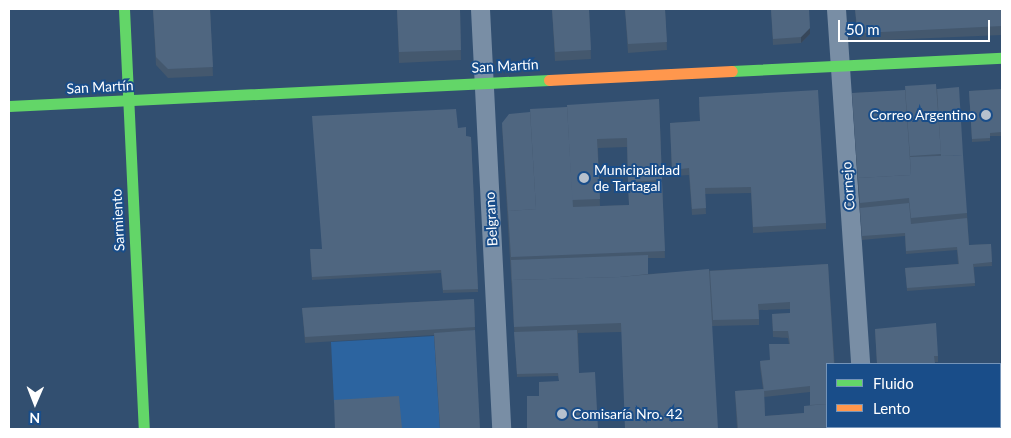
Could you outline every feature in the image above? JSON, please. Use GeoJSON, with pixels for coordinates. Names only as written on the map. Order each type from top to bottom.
{"type":"FeatureCollection","features":[{"type":"Feature","properties":{"kind":"street","name":"Sarmiento"},"geometry":{"type":"LineString","coordinates":[[124,9],[144,429]]}},
{"type":"Feature","properties":{"kind":"street","name":"Belgrano"},"geometry":{"type":"LineString","coordinates":[[480,9],[501,429]]}},
{"type":"Feature","properties":{"kind":"street","name":"Cornejo"},"geometry":{"type":"LineString","coordinates":[[836,9],[860,363]]}},
{"type":"Feature","properties":{"kind":"street","name":"San Martín"},"geometry":{"type":"LineString","coordinates":[[9,106],[840,63],[1002,58]]}},
{"type":"Feature","properties":{"kind":"shaded area"},"geometry":{"type":"Polygon","coordinates":[[[434,336],[440,429],[401,429],[399,400],[334,403],[331,342],[434,336]]]}},
{"type":"Feature","properties":{"kind":"building"},"geometry":{"type":"Polygon","coordinates":[[[153,9],[210,9],[213,67],[168,69],[156,57],[153,9]]]}},
{"type":"Feature","properties":{"kind":"building"},"geometry":{"type":"Polygon","coordinates":[[[397,9],[460,9],[461,50],[399,52],[397,9]]]}},
{"type":"Feature","properties":{"kind":"building"},"geometry":{"type":"Polygon","coordinates":[[[552,9],[589,9],[591,50],[555,52],[552,9]]]}},
{"type":"Feature","properties":{"kind":"building"},"geometry":{"type":"Polygon","coordinates":[[[625,9],[665,9],[667,42],[628,44],[625,9]]]}},
{"type":"Feature","properties":{"kind":"building"},"geometry":{"type":"Polygon","coordinates":[[[771,9],[809,9],[810,28],[801,37],[773,39],[771,9]]]}},
{"type":"Feature","properties":{"kind":"building"},"geometry":{"type":"Polygon","coordinates":[[[855,9],[1002,9],[1002,26],[862,33],[857,27],[855,9]]]}},
{"type":"Feature","properties":{"kind":"building"},"geometry":{"type":"Polygon","coordinates":[[[936,84],[941,154],[910,156],[905,86],[936,84]]]}},
{"type":"Feature","properties":{"kind":"building"},"geometry":{"type":"Polygon","coordinates":[[[959,87],[963,155],[941,156],[937,89],[959,87]]]}},
{"type":"Feature","properties":{"kind":"building","name":"Correo Argentino"},"geometry":{"type":"Polygon","coordinates":[[[1002,89],[1002,132],[990,133],[990,138],[972,139],[969,91],[1002,89]]]}},
{"type":"Feature","properties":{"kind":"building"},"geometry":{"type":"Polygon","coordinates":[[[818,90],[826,223],[753,227],[751,187],[705,188],[706,208],[692,209],[689,168],[672,170],[670,123],[700,121],[699,97],[818,90]]]}},
{"type":"Feature","properties":{"kind":"building"},"geometry":{"type":"Polygon","coordinates":[[[905,90],[911,175],[858,178],[858,181],[852,93],[905,90]]]}},
{"type":"Feature","properties":{"kind":"building"},"geometry":{"type":"Polygon","coordinates":[[[659,99],[662,180],[628,182],[627,138],[597,139],[600,199],[572,200],[567,105],[659,99]]]}},
{"type":"Feature","properties":{"kind":"building"},"geometry":{"type":"Polygon","coordinates":[[[567,107],[573,207],[629,205],[628,184],[662,182],[665,251],[511,257],[508,211],[536,209],[530,109],[567,107]]]}},
{"type":"Feature","properties":{"kind":"building"},"geometry":{"type":"Polygon","coordinates":[[[456,109],[458,128],[466,127],[466,136],[471,137],[478,289],[443,290],[441,270],[312,277],[310,249],[322,249],[312,116],[456,109]]]}},
{"type":"Feature","properties":{"kind":"building"},"geometry":{"type":"Polygon","coordinates":[[[530,112],[536,209],[508,211],[508,213],[502,123],[509,114],[530,112]]]}},
{"type":"Feature","properties":{"kind":"building"},"geometry":{"type":"Polygon","coordinates":[[[963,155],[967,213],[911,218],[909,198],[860,203],[858,178],[911,175],[910,157],[963,155]]]}},
{"type":"Feature","properties":{"kind":"building"},"geometry":{"type":"Polygon","coordinates":[[[909,203],[911,224],[967,218],[969,245],[991,244],[992,262],[973,264],[975,283],[907,288],[905,268],[959,264],[957,247],[906,251],[905,233],[862,236],[860,208],[909,203]]]}},
{"type":"Feature","properties":{"kind":"building"},"geometry":{"type":"Polygon","coordinates":[[[648,255],[648,274],[620,277],[512,280],[512,285],[511,260],[648,255]]]}},
{"type":"Feature","properties":{"kind":"building"},"geometry":{"type":"Polygon","coordinates":[[[828,264],[834,363],[826,363],[826,404],[810,405],[810,386],[764,391],[760,361],[770,360],[769,344],[790,344],[788,331],[773,331],[772,314],[790,313],[790,302],[758,304],[759,319],[713,320],[710,271],[828,264]]]}},
{"type":"Feature","properties":{"kind":"building"},"geometry":{"type":"Polygon","coordinates":[[[709,269],[718,429],[625,429],[621,323],[514,327],[512,280],[620,277],[709,269]]]}},
{"type":"Feature","properties":{"kind":"building"},"geometry":{"type":"Polygon","coordinates":[[[474,299],[475,327],[305,337],[302,308],[474,299]]]}},
{"type":"Feature","properties":{"kind":"building"},"geometry":{"type":"Polygon","coordinates":[[[936,323],[938,356],[934,356],[935,363],[877,363],[875,329],[936,323]]]}},
{"type":"Feature","properties":{"kind":"building"},"geometry":{"type":"Polygon","coordinates":[[[475,330],[480,429],[440,429],[434,333],[475,330]]]}},
{"type":"Feature","properties":{"kind":"building"},"geometry":{"type":"Polygon","coordinates":[[[577,330],[579,373],[595,372],[598,429],[527,429],[527,396],[539,396],[539,382],[559,381],[558,373],[517,374],[514,332],[577,330]]]}},
{"type":"Feature","properties":{"kind":"building"},"geometry":{"type":"Polygon","coordinates":[[[764,389],[765,416],[804,413],[804,406],[826,404],[826,428],[839,429],[738,429],[735,391],[764,389]]]}},
{"type":"Feature","properties":{"kind":"building"},"geometry":{"type":"Polygon","coordinates":[[[399,396],[402,429],[335,429],[334,400],[399,396]]]}},
{"type":"Feature","properties":{"kind":"building"},"geometry":{"type":"Polygon","coordinates":[[[916,428],[940,428],[940,429],[916,428]]]}},
{"type":"Feature","properties":{"kind":"traffic: fast"},"geometry":{"type":"LineString","coordinates":[[124,9],[144,429]]}},
{"type":"Feature","properties":{"kind":"traffic: fast"},"geometry":{"type":"LineString","coordinates":[[732,71],[1002,58]]}},
{"type":"Feature","properties":{"kind":"traffic: fast"},"geometry":{"type":"LineString","coordinates":[[9,106],[549,80]]}},
{"type":"Feature","properties":{"kind":"traffic: slow"},"geometry":{"type":"LineString","coordinates":[[549,80],[732,71]]}},
{"type":"Feature","properties":{"kind":"place","name":"Correo Argentino"},"geometry":{"type":"Point","coordinates":[986,115]}},
{"type":"Feature","properties":{"kind":"place","name":"Municipalidad de Tartagal"},"geometry":{"type":"Point","coordinates":[584,178]}},
{"type":"Feature","properties":{"kind":"place","name":"Comisaría Nro. 42"},"geometry":{"type":"Point","coordinates":[562,414]}}]}
